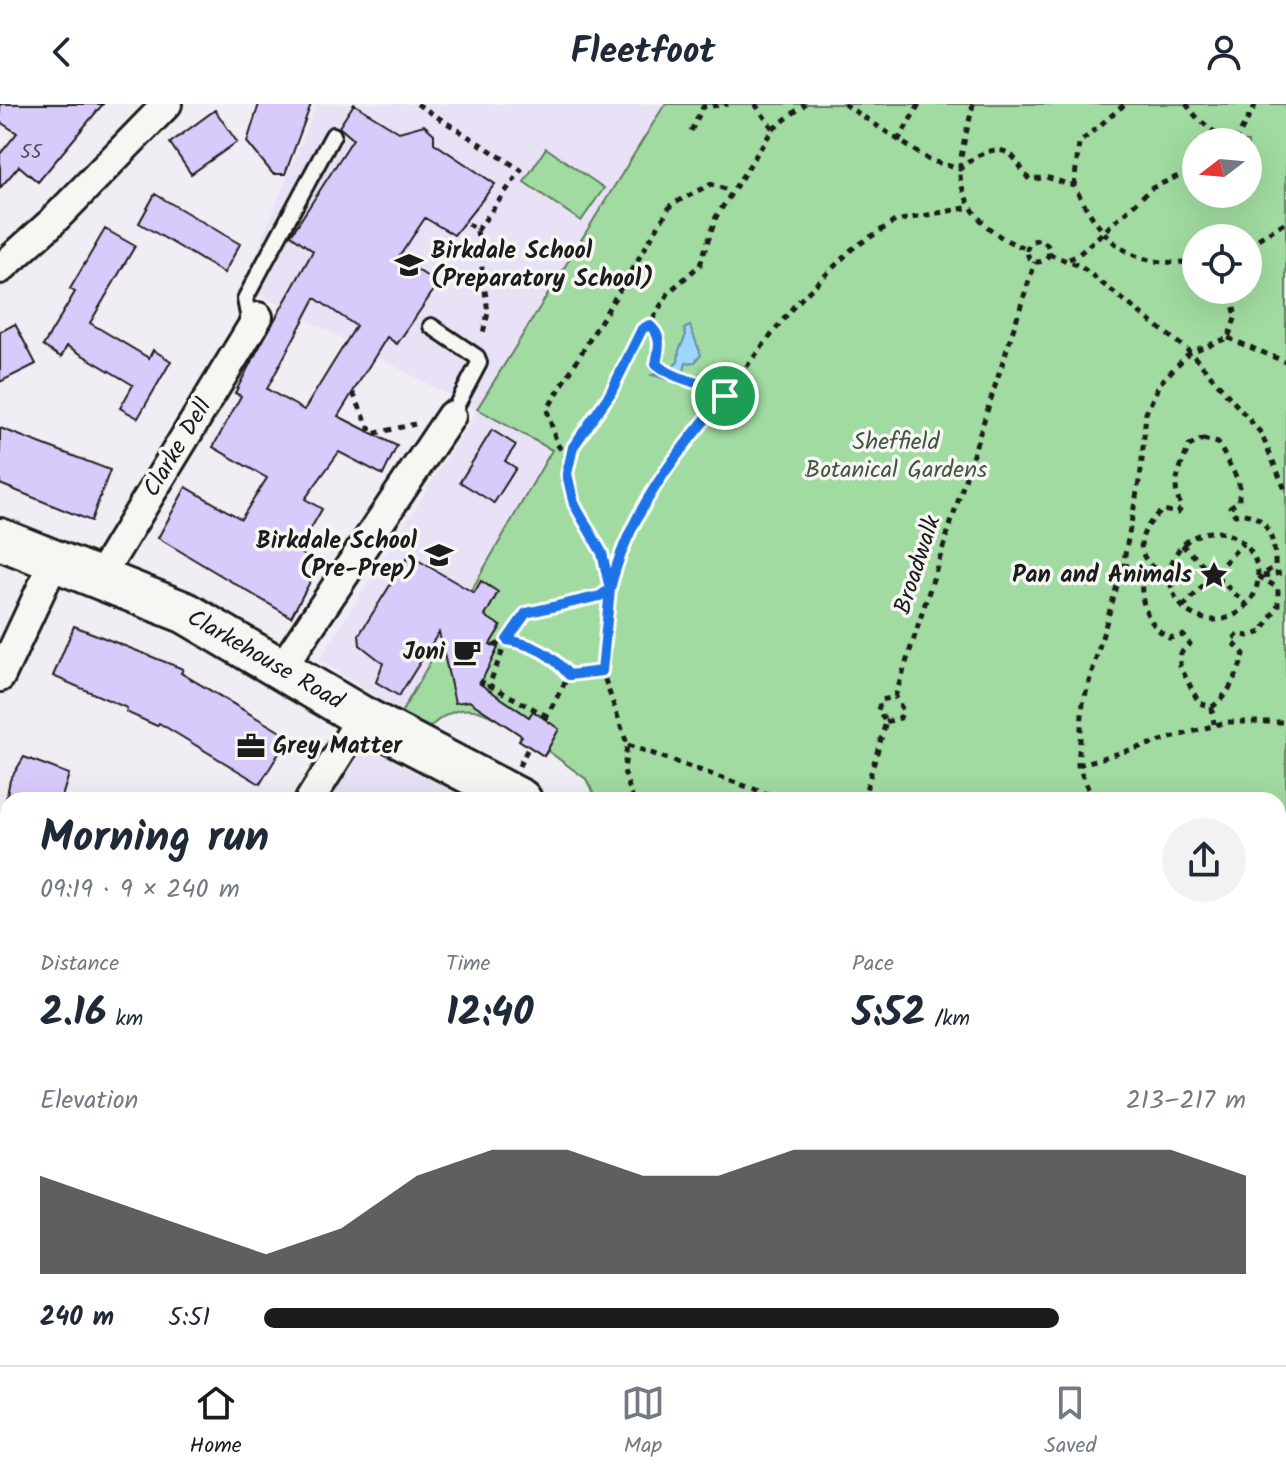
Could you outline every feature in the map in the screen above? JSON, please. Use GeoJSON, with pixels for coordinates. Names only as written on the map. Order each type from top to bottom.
{"type":"FeatureCollection","features":[{"type":"Feature","properties":{"kind":"main road","name":"Clarkehouse Road"},"geometry":{"type":"LineString","coordinates":[[0,539],[186,613],[362,717],[520,783]]}},
{"type":"Feature","properties":{"kind":"street"},"geometry":{"type":"LineString","coordinates":[[0,269],[50,224],[167,104]]}},
{"type":"Feature","properties":{"kind":"street","name":"Clarke Dell"},"geometry":{"type":"LineString","coordinates":[[98,580],[254,323]]}},
{"type":"Feature","properties":{"kind":"street"},"geometry":{"type":"LineString","coordinates":[[281,669],[451,416]]}},
{"type":"Feature","properties":{"kind":"street"},"geometry":{"type":"LineString","coordinates":[[0,677],[54,562]]}},
{"type":"Feature","properties":{"kind":"street"},"geometry":{"type":"LineString","coordinates":[[315,792],[362,717]]}},
{"type":"Feature","properties":{"kind":"lane"},"geometry":{"type":"LineString","coordinates":[[254,323],[245,299],[333,135]]}},
{"type":"Feature","properties":{"kind":"lane"},"geometry":{"type":"LineString","coordinates":[[431,326],[477,357],[479,363],[451,416]]}},
{"type":"Feature","properties":{"kind":"path"},"geometry":{"type":"LineString","coordinates":[[417,104],[521,170],[477,231]]}},
{"type":"Feature","properties":{"kind":"path"},"geometry":{"type":"LineString","coordinates":[[691,131],[703,107],[728,104]]}},
{"type":"Feature","properties":{"kind":"path"},"geometry":{"type":"LineString","coordinates":[[755,104],[773,129]]}},
{"type":"Feature","properties":{"kind":"path"},"geometry":{"type":"LineString","coordinates":[[610,589],[597,539],[567,487],[569,460],[610,394],[642,329],[649,325],[669,292],[700,265],[716,217],[731,191],[773,129],[805,104]]}},
{"type":"Feature","properties":{"kind":"path"},"geometry":{"type":"LineString","coordinates":[[844,104],[929,160],[960,169]]}},
{"type":"Feature","properties":{"kind":"path"},"geometry":{"type":"LineString","coordinates":[[898,141],[919,104]]}},
{"type":"Feature","properties":{"kind":"path"},"geometry":{"type":"LineString","coordinates":[[973,104],[960,169],[971,207],[982,222],[1002,238],[1027,248]]}},
{"type":"Feature","properties":{"kind":"path"},"geometry":{"type":"LineString","coordinates":[[1074,186],[1079,143],[1125,104]]}},
{"type":"Feature","properties":{"kind":"path"},"geometry":{"type":"LineString","coordinates":[[1186,104],[1209,128]]}},
{"type":"Feature","properties":{"kind":"path"},"geometry":{"type":"LineString","coordinates":[[1243,128],[1256,104]]}},
{"type":"Feature","properties":{"kind":"path"},"geometry":{"type":"LineString","coordinates":[[960,169],[983,151],[1001,151],[1015,158],[1030,180],[1046,177],[1074,186],[1103,231],[1123,252],[1170,264],[1182,263]]}},
{"type":"Feature","properties":{"kind":"path"},"geometry":{"type":"LineString","coordinates":[[1068,260],[1077,256],[1152,188],[1182,174]]}},
{"type":"Feature","properties":{"kind":"path"},"geometry":{"type":"LineString","coordinates":[[569,460],[557,444],[547,410],[671,205],[711,184],[731,191]]}},
{"type":"Feature","properties":{"kind":"path"},"geometry":{"type":"LineString","coordinates":[[631,792],[624,771],[627,744],[602,671],[610,589],[617,563],[659,478],[794,306],[852,249],[895,221],[971,207]]}},
{"type":"Feature","properties":{"kind":"path"},"geometry":{"type":"LineString","coordinates":[[465,221],[477,231],[488,313],[477,357]]}},
{"type":"Feature","properties":{"kind":"path"},"geometry":{"type":"LineString","coordinates":[[1262,237],[1286,222]]}},
{"type":"Feature","properties":{"kind":"path"},"geometry":{"type":"LineString","coordinates":[[1035,239],[1042,239],[1050,248],[1046,260],[1035,262],[1030,259],[1027,248],[1035,239]]}},
{"type":"Feature","properties":{"kind":"path"},"geometry":{"type":"LineString","coordinates":[[1049,254],[1068,260],[1190,352],[1261,433],[1286,492]]}},
{"type":"Feature","properties":{"kind":"path","name":"Broadwalk"},"geometry":{"type":"LineString","coordinates":[[886,722],[900,718],[903,710],[895,697],[1035,262]]}},
{"type":"Feature","properties":{"kind":"path"},"geometry":{"type":"LineString","coordinates":[[1228,338],[1236,316],[1233,304]]}},
{"type":"Feature","properties":{"kind":"path"},"geometry":{"type":"LineString","coordinates":[[649,325],[660,340],[656,364],[682,379],[699,385],[706,383],[725,396]]}},
{"type":"Feature","properties":{"kind":"path"},"geometry":{"type":"LineString","coordinates":[[1090,792],[1078,765],[1083,703],[1123,565],[1141,471],[1146,413],[1160,383],[1190,352],[1228,338],[1286,362]]}},
{"type":"Feature","properties":{"kind":"path"},"geometry":{"type":"LineString","coordinates":[[353,393],[372,434],[451,416]]}},
{"type":"Feature","properties":{"kind":"path"},"geometry":{"type":"LineString","coordinates":[[1159,572],[1144,562],[1140,546],[1151,521],[1163,510],[1178,513],[1182,507],[1176,497],[1175,483],[1189,446],[1203,439],[1218,443],[1239,482],[1239,501],[1230,507],[1235,515],[1248,512],[1262,519],[1276,547],[1275,566],[1259,576],[1247,605],[1224,619],[1197,617],[1183,607],[1171,587],[1169,573],[1182,545],[1206,532],[1219,532],[1243,543],[1256,564],[1259,576],[1278,588],[1278,605],[1262,632],[1248,636],[1238,634],[1232,641],[1244,654],[1224,699],[1212,707]]}},
{"type":"Feature","properties":{"kind":"path"},"geometry":{"type":"LineString","coordinates":[[1183,607],[1243,543]]}},
{"type":"Feature","properties":{"kind":"path"},"geometry":{"type":"LineString","coordinates":[[1182,545],[1247,605]]}},
{"type":"Feature","properties":{"kind":"path"},"geometry":{"type":"LineString","coordinates":[[1123,565],[1169,573]]}},
{"type":"Feature","properties":{"kind":"path"},"geometry":{"type":"LineString","coordinates":[[1159,572],[1142,583],[1141,598],[1156,631],[1169,638],[1183,635],[1190,644],[1180,654],[1180,666],[1199,703],[1212,707]]}},
{"type":"Feature","properties":{"kind":"path"},"geometry":{"type":"LineString","coordinates":[[1259,576],[1286,572]]}},
{"type":"Feature","properties":{"kind":"path"},"geometry":{"type":"LineString","coordinates":[[489,685],[507,640],[526,613],[600,596],[610,589]]}},
{"type":"Feature","properties":{"kind":"path"},"geometry":{"type":"LineString","coordinates":[[494,646],[507,640],[530,644],[554,657],[569,675]]}},
{"type":"Feature","properties":{"kind":"path"},"geometry":{"type":"LineString","coordinates":[[569,675],[602,671]]}},
{"type":"Feature","properties":{"kind":"path"},"geometry":{"type":"LineString","coordinates":[[479,681],[546,717],[569,675]]}},
{"type":"Feature","properties":{"kind":"path","name":"Broadwalk"},"geometry":{"type":"LineString","coordinates":[[886,722],[878,710],[881,700],[895,697]]}},
{"type":"Feature","properties":{"kind":"path"},"geometry":{"type":"LineString","coordinates":[[1212,707],[1214,724]]}},
{"type":"Feature","properties":{"kind":"path"},"geometry":{"type":"LineString","coordinates":[[1078,765],[1214,724],[1266,719],[1286,722]]}},
{"type":"Feature","properties":{"kind":"path","name":"Broadwalk"},"geometry":{"type":"LineString","coordinates":[[865,792],[886,722]]}},
{"type":"Feature","properties":{"kind":"path"},"geometry":{"type":"LineString","coordinates":[[627,744],[762,792]]}},
{"type":"Feature","properties":{"kind":"path"},"geometry":{"type":"LineString","coordinates":[[520,783],[529,746]]}},
{"type":"Feature","properties":{"kind":"shaded area","name":"Birkdale School (Preparatory School)"},"geometry":{"type":"Polygon","coordinates":[[[317,104],[665,104],[478,409],[552,450],[401,713],[319,660],[477,410],[243,286],[317,104]]]}},
{"type":"Feature","properties":{"kind":"shaded area"},"geometry":{"type":"Polygon","coordinates":[[[342,726],[466,792],[306,792],[342,726]]]}},
{"type":"Feature","properties":{"kind":"green space","name":"Sheffield Botanical Gardens"},"geometry":{"type":"Polygon","coordinates":[[[665,104],[1286,104],[1286,792],[593,792],[586,779],[548,751],[544,756],[519,740],[521,735],[485,714],[464,709],[452,712],[428,729],[401,713],[552,450],[477,409],[665,104]]]}},
{"type":"Feature","properties":{"kind":"green space"},"geometry":{"type":"Polygon","coordinates":[[[546,148],[604,188],[581,221],[524,182],[546,148]]]}},
{"type":"Feature","properties":{"kind":"water"},"geometry":{"type":"Polygon","coordinates":[[[690,326],[701,355],[695,362],[686,363],[683,375],[673,381],[652,375],[668,371],[678,362],[679,350],[686,335],[684,329],[690,326]]]}},
{"type":"Feature","properties":{"kind":"building"},"geometry":{"type":"Polygon","coordinates":[[[0,104],[103,104],[38,182],[19,166],[0,188],[0,154],[17,133],[0,122],[0,104]]]}},
{"type":"Feature","properties":{"kind":"building"},"geometry":{"type":"Polygon","coordinates":[[[259,104],[311,104],[285,174],[273,174],[247,142],[259,104]]]}},
{"type":"Feature","properties":{"kind":"building"},"geometry":{"type":"Polygon","coordinates":[[[354,104],[399,132],[424,125],[434,134],[434,143],[495,184],[454,235],[425,218],[399,257],[438,284],[397,344],[387,337],[338,416],[397,446],[383,475],[339,452],[305,499],[322,509],[298,551],[319,565],[291,617],[158,538],[186,487],[241,519],[267,478],[213,447],[241,396],[235,393],[313,251],[291,235],[353,139],[339,127],[354,104]],[[315,298],[267,389],[304,410],[356,326],[315,298]]]}},
{"type":"Feature","properties":{"kind":"building"},"geometry":{"type":"Polygon","coordinates":[[[215,110],[237,142],[191,174],[170,143],[215,110]]]}},
{"type":"Feature","properties":{"kind":"building"},"geometry":{"type":"Polygon","coordinates":[[[155,194],[240,244],[224,273],[139,223],[155,194]]]}},
{"type":"Feature","properties":{"kind":"building"},"geometry":{"type":"Polygon","coordinates":[[[105,229],[135,246],[90,323],[149,358],[153,350],[171,361],[138,418],[120,408],[133,385],[67,346],[61,357],[43,346],[75,292],[70,289],[105,229]]]}},
{"type":"Feature","properties":{"kind":"building"},"geometry":{"type":"Polygon","coordinates":[[[15,324],[36,364],[0,382],[0,332],[15,324]]]}},
{"type":"Feature","properties":{"kind":"building"},"geometry":{"type":"Polygon","coordinates":[[[0,428],[110,470],[91,521],[0,484],[0,428]]]}},
{"type":"Feature","properties":{"kind":"building"},"geometry":{"type":"Polygon","coordinates":[[[492,430],[516,445],[505,461],[516,468],[494,503],[460,482],[492,430]]]}},
{"type":"Feature","properties":{"kind":"building"},"geometry":{"type":"Polygon","coordinates":[[[409,555],[474,593],[481,581],[498,592],[485,616],[501,626],[490,644],[498,648],[480,684],[529,717],[533,711],[559,729],[544,756],[519,740],[522,736],[469,701],[455,703],[439,632],[399,696],[376,682],[383,663],[360,645],[359,635],[409,555]]]}},
{"type":"Feature","properties":{"kind":"building"},"geometry":{"type":"Polygon","coordinates":[[[74,626],[183,669],[181,673],[289,737],[260,784],[159,723],[157,726],[126,712],[127,708],[53,676],[74,626]]]}},
{"type":"Feature","properties":{"kind":"building"},"geometry":{"type":"Polygon","coordinates":[[[24,757],[69,774],[63,792],[8,792],[10,780],[24,757]]]}},
{"type":"Feature","properties":{"kind":"place","name":"Birkdale School (Preparatory School)"},"geometry":{"type":"Point","coordinates":[409,265]}},
{"type":"Feature","properties":{"kind":"place","name":"Birkdale School (Pre-Prep)"},"geometry":{"type":"Point","coordinates":[439,555]}},
{"type":"Feature","properties":{"kind":"place","name":"Pan and Animals"},"geometry":{"type":"Point","coordinates":[1214,575]}},
{"type":"Feature","properties":{"kind":"place","name":"Joni"},"geometry":{"type":"Point","coordinates":[467,652]}},
{"type":"Feature","properties":{"kind":"place","name":"Grey Matter"},"geometry":{"type":"Point","coordinates":[251,746]}},
{"type":"Feature","properties":{"kind":"route"},"geometry":{"type":"LineString","coordinates":[[725,396],[659,478],[617,563],[610,589],[600,596],[526,613],[507,640],[530,644],[554,657],[569,675],[602,671],[610,589],[597,539],[574,504],[567,487],[567,474],[573,447],[610,394],[642,329],[649,325],[656,330],[660,340],[656,364],[663,370],[692,384],[706,383],[725,396]]}}]}
